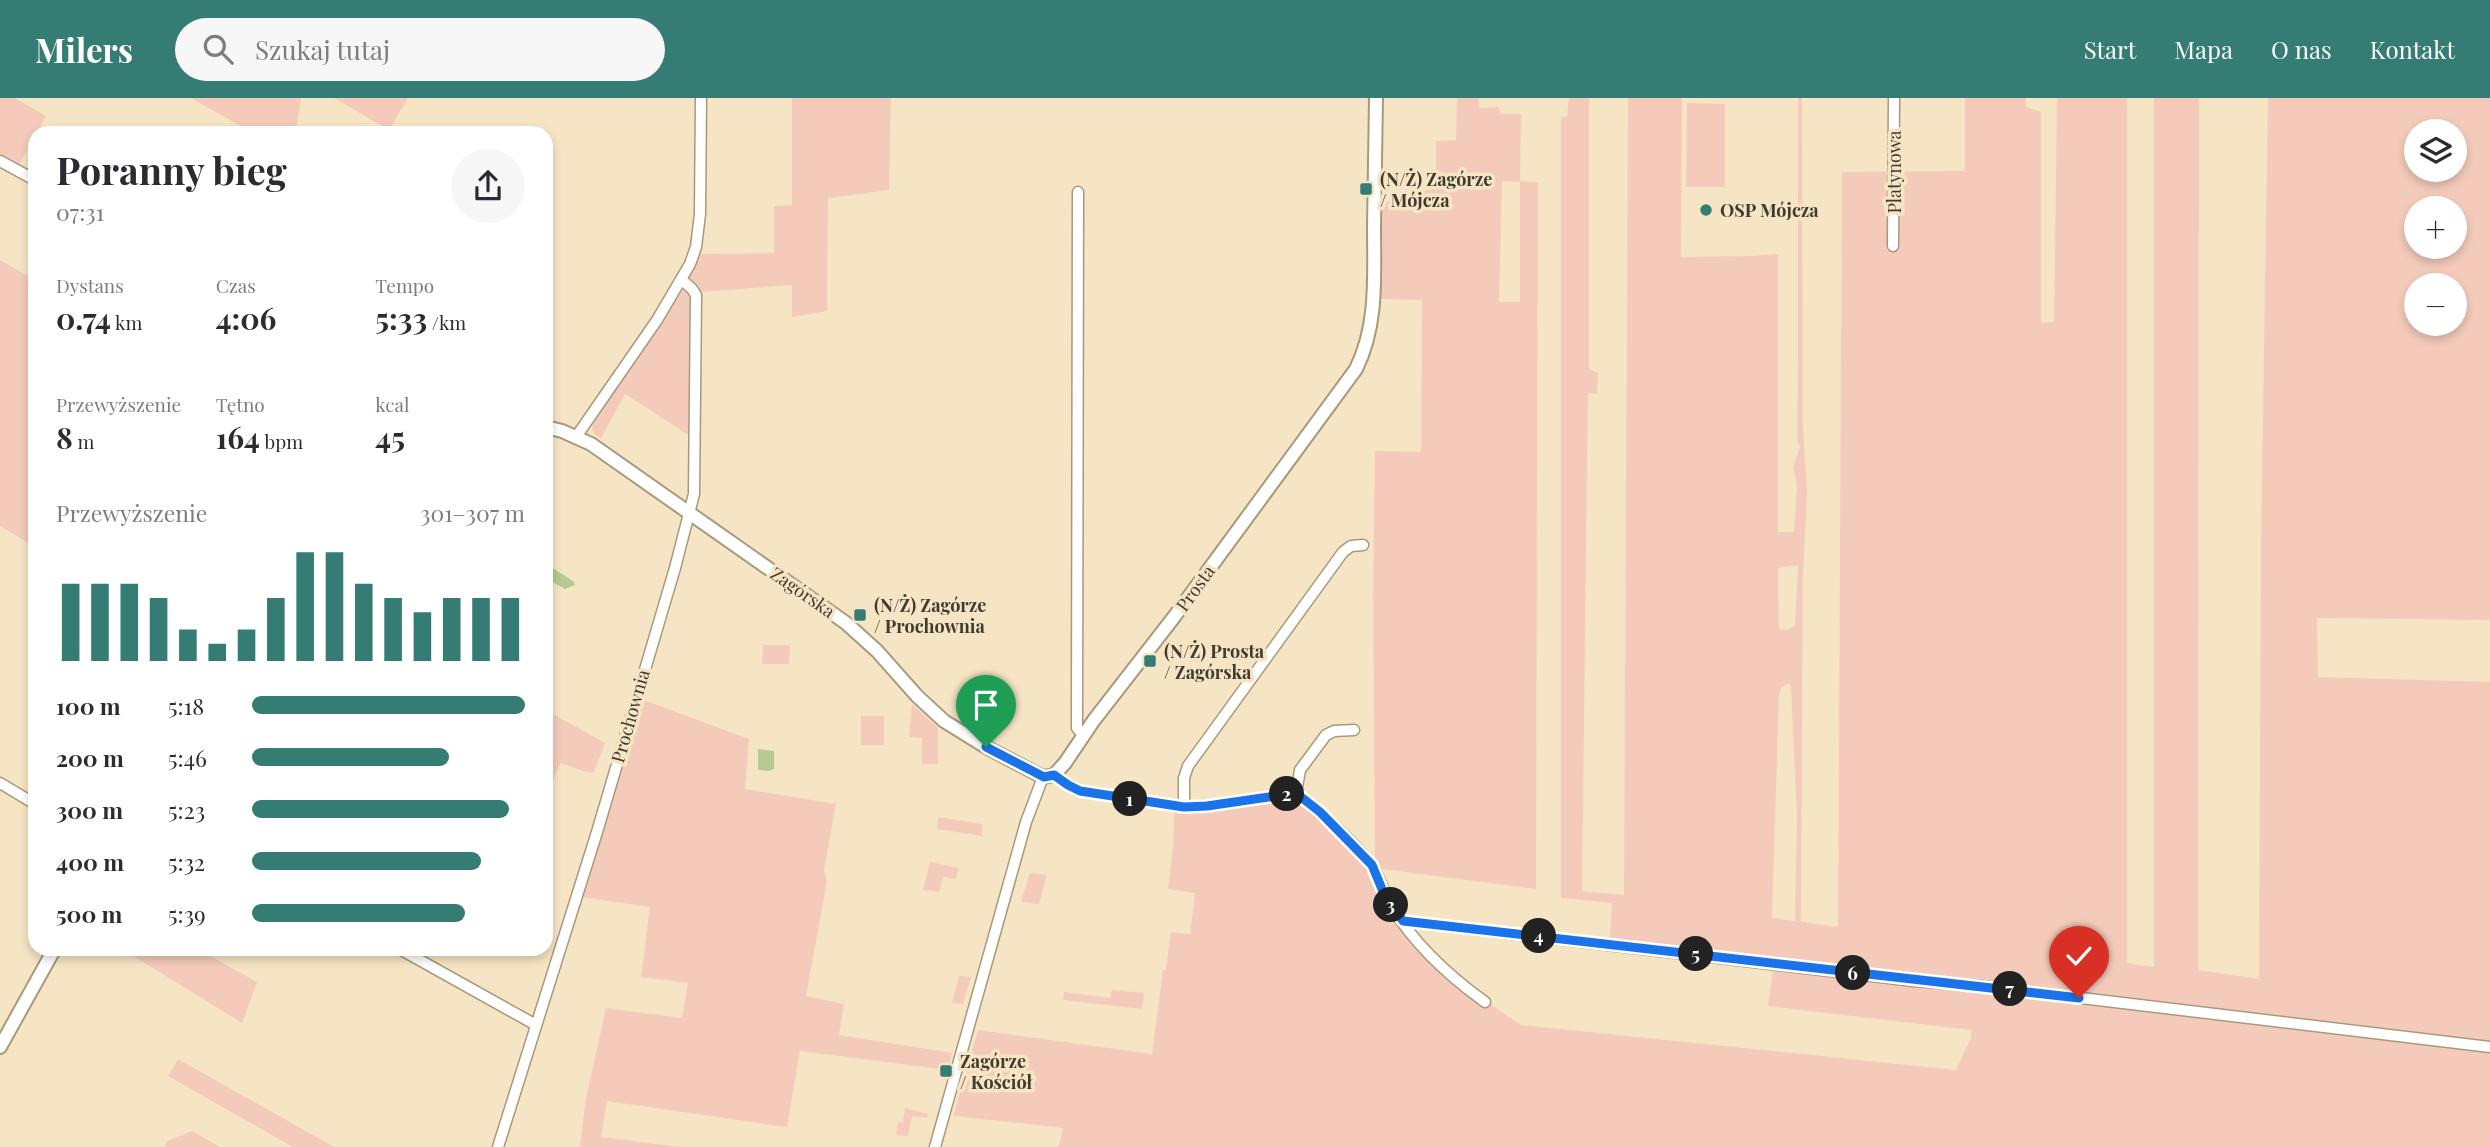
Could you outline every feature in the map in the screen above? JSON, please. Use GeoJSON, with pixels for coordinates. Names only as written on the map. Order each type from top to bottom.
{"type":"FeatureCollection","features":[{"type":"Feature","properties":{"kind":"street"},"geometry":{"type":"LineString","coordinates":[[576,437],[682,281],[690,264],[699,230],[701,98]]}},
{"type":"Feature","properties":{"kind":"street","name":"Prosta"},"geometry":{"type":"LineString","coordinates":[[935,1147],[1026,822],[1049,776],[1084,736],[1348,380],[1367,348],[1374,286],[1376,98]]}},
{"type":"Feature","properties":{"kind":"street","name":"Platynowa"},"geometry":{"type":"LineString","coordinates":[[1893,246],[1894,98]]}},
{"type":"Feature","properties":{"kind":"street"},"geometry":{"type":"LineString","coordinates":[[0,161],[28,176]]}},
{"type":"Feature","properties":{"kind":"street"},"geometry":{"type":"LineString","coordinates":[[1078,192],[1077,728],[1084,736]]}},
{"type":"Feature","properties":{"kind":"street","name":"Prochownia"},"geometry":{"type":"LineString","coordinates":[[498,1147],[597,832],[675,568],[694,494],[696,295],[682,281]]}},
{"type":"Feature","properties":{"kind":"street","name":"Zagórska"},"geometry":{"type":"LineString","coordinates":[[553,429],[591,444],[846,623],[877,651],[917,696],[944,721],[986,747],[1049,776]]}},
{"type":"Feature","properties":{"kind":"street"},"geometry":{"type":"LineString","coordinates":[[1184,807],[1184,778],[1188,766],[1343,552],[1351,546],[1363,545]]}},
{"type":"Feature","properties":{"kind":"street"},"geometry":{"type":"LineString","coordinates":[[1296,793],[1300,770],[1326,735],[1334,731],[1354,730]]}},
{"type":"Feature","properties":{"kind":"street"},"geometry":{"type":"LineString","coordinates":[[1049,776],[1080,791],[1184,807],[1296,793],[1320,812],[1372,865],[1384,894],[1431,957],[1485,1002]]}},
{"type":"Feature","properties":{"kind":"street"},"geometry":{"type":"LineString","coordinates":[[0,783],[28,800]]}},
{"type":"Feature","properties":{"kind":"street"},"geometry":{"type":"LineString","coordinates":[[1403,921],[2490,1047]]}},
{"type":"Feature","properties":{"kind":"street"},"geometry":{"type":"LineString","coordinates":[[0,1047],[51,956]]}},
{"type":"Feature","properties":{"kind":"street"},"geometry":{"type":"LineString","coordinates":[[412,956],[536,1025]]}},
{"type":"Feature","properties":{"kind":"shaded area"},"geometry":{"type":"Polygon","coordinates":[[[0,98],[15,98],[46,116],[40,126],[28,126],[28,148],[16,170],[0,161],[0,98]]]}},
{"type":"Feature","properties":{"kind":"shaded area"},"geometry":{"type":"Polygon","coordinates":[[[191,98],[301,98],[297,126],[241,126],[191,98]]]}},
{"type":"Feature","properties":{"kind":"shaded area"},"geometry":{"type":"Polygon","coordinates":[[[334,98],[408,98],[391,126],[382,126],[334,98]]]}},
{"type":"Feature","properties":{"kind":"shaded area"},"geometry":{"type":"Polygon","coordinates":[[[792,98],[891,98],[889,190],[828,198],[827,311],[792,317],[792,285],[701,292],[689,278],[699,254],[774,253],[774,206],[792,205],[792,98]]]}},
{"type":"Feature","properties":{"kind":"shaded area"},"geometry":{"type":"Polygon","coordinates":[[[1457,98],[1479,98],[1479,108],[1499,107],[1500,114],[1521,114],[1520,181],[1538,182],[1536,889],[1375,868],[1375,451],[1421,452],[1422,300],[1379,299],[1381,203],[1436,188],[1436,141],[1456,140],[1457,98]],[[1502,181],[1499,302],[1520,302],[1520,182],[1502,181]]]}},
{"type":"Feature","properties":{"kind":"shaded area"},"geometry":{"type":"Polygon","coordinates":[[[1569,98],[1589,98],[1589,369],[1598,373],[1597,394],[1588,393],[1582,891],[1624,895],[1628,98],[1682,98],[1681,257],[1778,254],[1778,532],[1794,532],[1797,486],[1793,467],[1800,447],[1797,440],[1798,98],[1802,98],[1803,426],[1807,494],[1803,576],[1801,920],[1838,927],[1842,172],[1965,171],[1965,98],[2026,98],[2026,107],[2041,112],[2041,323],[2054,322],[2057,98],[2127,98],[2127,963],[2154,967],[2154,98],[2199,98],[2198,970],[2259,979],[2261,535],[2268,98],[2490,98],[2490,620],[2317,618],[2318,677],[2490,682],[2490,1147],[1059,1147],[1063,1128],[953,1116],[978,1030],[1152,1054],[1171,932],[1190,934],[1195,893],[1168,889],[1174,810],[1207,812],[1293,801],[1301,803],[1319,819],[1370,871],[1386,908],[1436,967],[1521,1025],[1956,1070],[1971,1038],[1971,1030],[1768,1006],[1773,970],[1609,952],[1612,903],[1561,898],[1561,117],[1567,117],[1569,98]],[[1798,565],[1778,568],[1779,629],[1786,630],[1795,626],[1798,565]],[[1790,684],[1781,688],[1772,918],[1795,921],[1797,815],[1791,690],[1790,684]]]}},
{"type":"Feature","properties":{"kind":"shaded area"},"geometry":{"type":"Polygon","coordinates":[[[1687,103],[1725,104],[1725,187],[1686,187],[1687,103]]]}},
{"type":"Feature","properties":{"kind":"shaded area"},"geometry":{"type":"Polygon","coordinates":[[[0,260],[28,276],[28,543],[0,526],[0,260]]]}},
{"type":"Feature","properties":{"kind":"shaded area"},"geometry":{"type":"Polygon","coordinates":[[[681,291],[691,293],[693,299],[690,436],[625,394],[601,438],[593,433],[592,426],[598,417],[596,415],[681,291]]]}},
{"type":"Feature","properties":{"kind":"shaded area"},"geometry":{"type":"Polygon","coordinates":[[[553,568],[573,581],[575,585],[565,589],[553,582],[553,568]]]}},
{"type":"Feature","properties":{"kind":"shaded area"},"geometry":{"type":"Polygon","coordinates":[[[763,645],[790,645],[789,664],[762,664],[763,645]]]}},
{"type":"Feature","properties":{"kind":"shaded area"},"geometry":{"type":"Polygon","coordinates":[[[641,699],[749,739],[745,789],[836,804],[824,870],[827,881],[806,996],[844,1004],[839,1035],[952,1053],[948,1070],[800,1051],[787,1127],[607,1101],[601,1137],[680,1147],[580,1147],[586,1098],[606,1008],[682,1018],[688,983],[641,977],[650,907],[581,897],[641,699]]]}},
{"type":"Feature","properties":{"kind":"shaded area"},"geometry":{"type":"Polygon","coordinates":[[[912,704],[938,728],[938,764],[922,764],[922,738],[909,737],[912,704]]]}},
{"type":"Feature","properties":{"kind":"shaded area"},"geometry":{"type":"Polygon","coordinates":[[[553,714],[605,743],[594,772],[589,773],[561,763],[553,780],[553,714]]]}},
{"type":"Feature","properties":{"kind":"shaded area"},"geometry":{"type":"Polygon","coordinates":[[[861,716],[884,716],[884,745],[861,745],[861,716]]]}},
{"type":"Feature","properties":{"kind":"shaded area"},"geometry":{"type":"Polygon","coordinates":[[[758,749],[774,751],[774,769],[758,770],[758,749]]]}},
{"type":"Feature","properties":{"kind":"shaded area"},"geometry":{"type":"Polygon","coordinates":[[[938,817],[982,824],[982,836],[937,829],[938,817]]]}},
{"type":"Feature","properties":{"kind":"shaded area"},"geometry":{"type":"Polygon","coordinates":[[[930,862],[959,868],[956,879],[943,877],[939,892],[923,890],[930,862]]]}},
{"type":"Feature","properties":{"kind":"shaded area"},"geometry":{"type":"Polygon","coordinates":[[[1030,873],[1047,875],[1039,904],[1021,902],[1030,873]]]}},
{"type":"Feature","properties":{"kind":"shaded area"},"geometry":{"type":"Polygon","coordinates":[[[133,956],[211,956],[257,982],[242,1023],[133,956]]]}},
{"type":"Feature","properties":{"kind":"shaded area"},"geometry":{"type":"Polygon","coordinates":[[[959,976],[971,977],[963,1004],[952,1003],[959,976]]]}},
{"type":"Feature","properties":{"kind":"shaded area"},"geometry":{"type":"Polygon","coordinates":[[[1112,990],[1144,993],[1142,1009],[1063,1000],[1064,992],[1110,998],[1112,990]]]}},
{"type":"Feature","properties":{"kind":"shaded area"},"geometry":{"type":"Polygon","coordinates":[[[178,1059],[334,1147],[293,1147],[168,1076],[178,1059]]]}},
{"type":"Feature","properties":{"kind":"shaded area"},"geometry":{"type":"Polygon","coordinates":[[[905,1108],[928,1114],[927,1118],[912,1116],[908,1136],[896,1135],[898,1122],[903,1123],[905,1108]]]}},
{"type":"Feature","properties":{"kind":"shaded area"},"geometry":{"type":"Polygon","coordinates":[[[192,1131],[220,1147],[164,1147],[167,1141],[192,1131]]]}},
{"type":"Feature","properties":{"kind":"place","name":"(N/Ż) Zagórze / Mójcza"},"geometry":{"type":"Point","coordinates":[1366,189]}},
{"type":"Feature","properties":{"kind":"place","name":"OSP Mójcza"},"geometry":{"type":"Point","coordinates":[1706,210]}},
{"type":"Feature","properties":{"kind":"place","name":"(N/Ż) Zagórze / Prochownia"},"geometry":{"type":"Point","coordinates":[860,615]}},
{"type":"Feature","properties":{"kind":"place","name":"(N/Ż) Prosta / Zagórska"},"geometry":{"type":"Point","coordinates":[1150,661]}},
{"type":"Feature","properties":{"kind":"place","name":"Zagórze / Kościół"},"geometry":{"type":"Point","coordinates":[946,1071]}},
{"type":"Feature","properties":{"kind":"route"},"geometry":{"type":"LineString","coordinates":[[986,747],[1044,777],[1054,775],[1080,791],[1170,806],[1207,806],[1296,793],[1320,812],[1372,865],[1384,894],[1403,921],[2079,998]]}}]}
